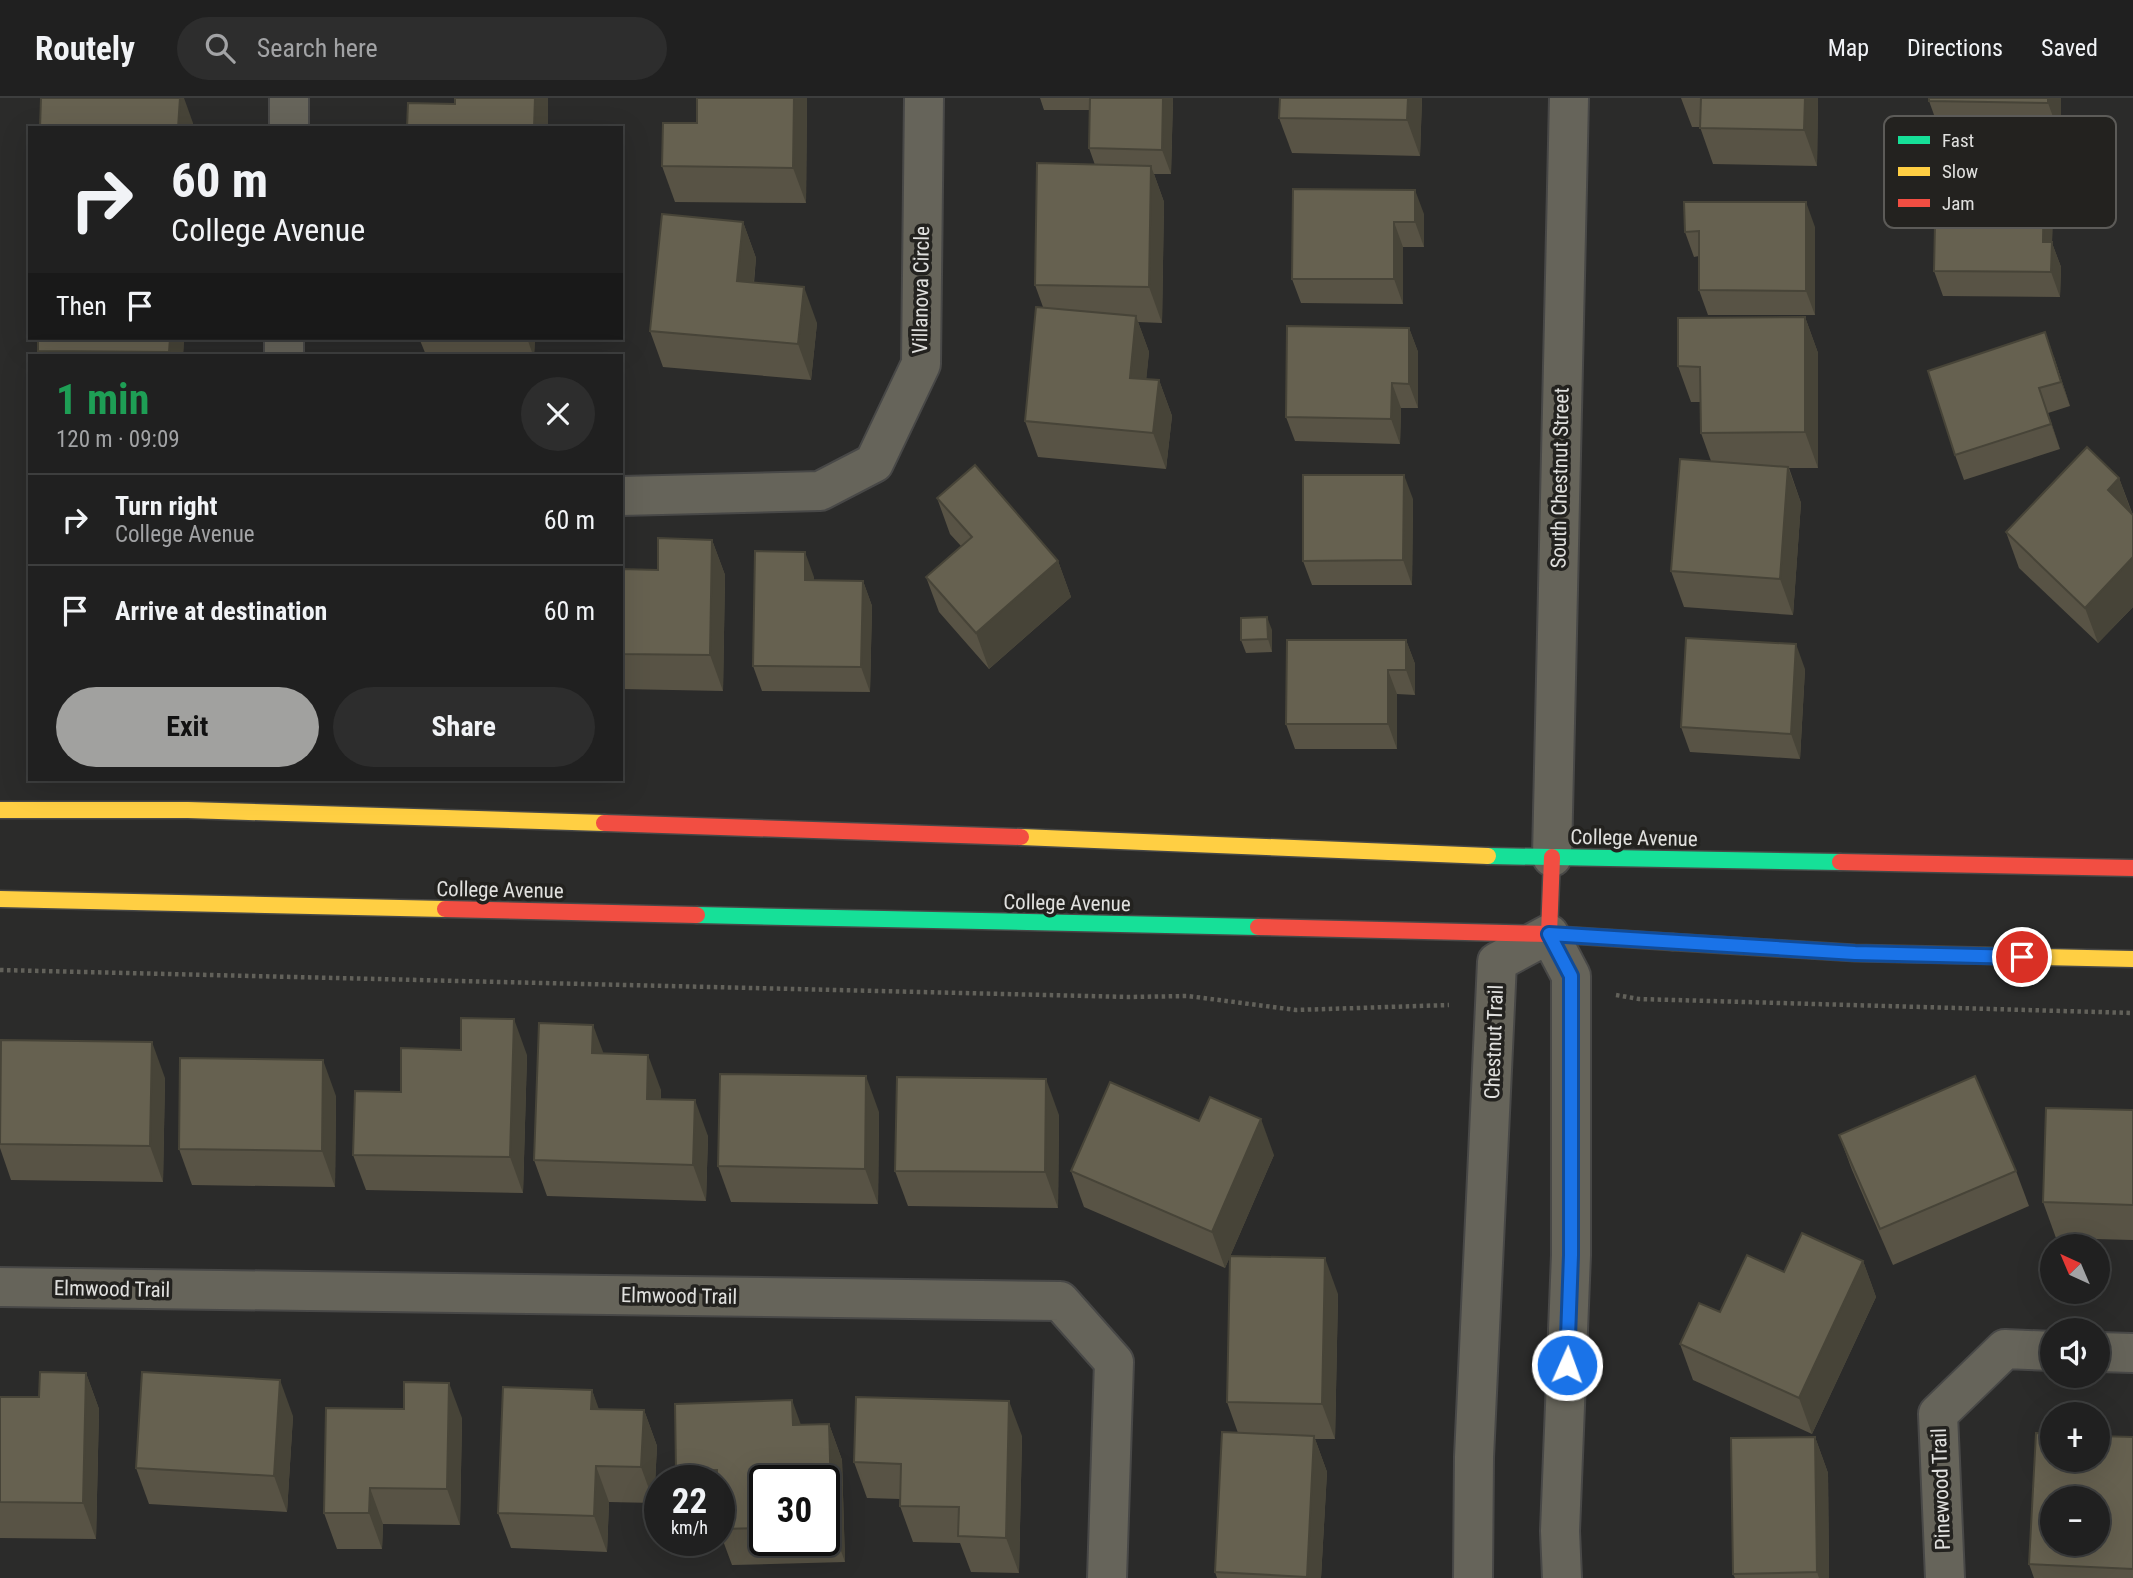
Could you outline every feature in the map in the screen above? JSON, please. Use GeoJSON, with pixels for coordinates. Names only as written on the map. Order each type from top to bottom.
{"type":"FeatureCollection","features":[{"type":"Feature","properties":{"kind":"main road","name":"College Avenue"},"geometry":{"type":"LineString","coordinates":[[0,810],[188,810],[890,832],[1552,857],[2133,869]]}},
{"type":"Feature","properties":{"kind":"main road"},"geometry":{"type":"LineString","coordinates":[[1549,934],[1552,857]]}},
{"type":"Feature","properties":{"kind":"main road","name":"College Avenue"},"geometry":{"type":"LineString","coordinates":[[0,899],[1549,934],[1855,953],[2133,959]]}},
{"type":"Feature","properties":{"kind":"street"},"geometry":{"type":"LineString","coordinates":[[289,98],[289,126]]}},
{"type":"Feature","properties":{"kind":"street","name":"Villanova Circle"},"geometry":{"type":"LineString","coordinates":[[623,496],[820,491],[874,463],[920,364],[924,98]]}},
{"type":"Feature","properties":{"kind":"street","name":"South Chestnut Street"},"geometry":{"type":"LineString","coordinates":[[1552,857],[1569,98]]}},
{"type":"Feature","properties":{"kind":"street"},"geometry":{"type":"LineString","coordinates":[[1549,934],[1571,976],[1571,1255],[1560,1531],[1562,1578]]}},
{"type":"Feature","properties":{"kind":"street","name":"Chestnut Trail"},"geometry":{"type":"LineString","coordinates":[[1473,1578],[1474,1457],[1497,962],[1549,934]]}},
{"type":"Feature","properties":{"kind":"street","name":"Elmwood Trail"},"geometry":{"type":"LineString","coordinates":[[0,1287],[1060,1301],[1114,1362],[1107,1578]]}},
{"type":"Feature","properties":{"kind":"street","name":"Pinewood Trail"},"geometry":{"type":"LineString","coordinates":[[1945,1578],[1938,1414],[2005,1349],[2040,1350]]}},
{"type":"Feature","properties":{"kind":"street"},"geometry":{"type":"LineString","coordinates":[[2110,1352],[2133,1353]]}},
{"type":"Feature","properties":{"kind":"path"},"geometry":{"type":"LineString","coordinates":[[0,970],[1188,996],[1296,1010],[1457,1005],[1465,998],[1496,997]]}},
{"type":"Feature","properties":{"kind":"path"},"geometry":{"type":"LineString","coordinates":[[1571,996],[1617,995],[1653,1000],[2133,1013]]}},
{"type":"Feature","properties":{"kind":"building"},"geometry":{"type":"Polygon","coordinates":[[[41,98],[180,98],[178,126],[40,126],[41,98]]]}},
{"type":"Feature","properties":{"kind":"building"},"geometry":{"type":"Polygon","coordinates":[[[455,98],[535,98],[534,126],[407,126],[408,103],[455,104],[455,98]]]}},
{"type":"Feature","properties":{"kind":"building"},"geometry":{"type":"Polygon","coordinates":[[[697,98],[794,98],[793,168],[662,166],[663,123],[697,123],[697,98]]]}},
{"type":"Feature","properties":{"kind":"building"},"geometry":{"type":"Polygon","coordinates":[[[1090,98],[1163,98],[1162,150],[1089,148],[1090,98]]]}},
{"type":"Feature","properties":{"kind":"building"},"geometry":{"type":"Polygon","coordinates":[[[1280,98],[1408,98],[1407,120],[1279,118],[1280,98]]]}},
{"type":"Feature","properties":{"kind":"building"},"geometry":{"type":"Polygon","coordinates":[[[1701,98],[1805,98],[1804,130],[1700,128],[1701,98]]]}},
{"type":"Feature","properties":{"kind":"building"},"geometry":{"type":"Polygon","coordinates":[[[1929,98],[2048,98],[2048,103],[1929,101],[1929,98]]]}},
{"type":"Feature","properties":{"kind":"building"},"geometry":{"type":"Polygon","coordinates":[[[1037,163],[1151,166],[1149,287],[1035,285],[1037,163]]]}},
{"type":"Feature","properties":{"kind":"building"},"geometry":{"type":"Polygon","coordinates":[[[1293,189],[1415,190],[1415,222],[1394,222],[1394,279],[1292,279],[1293,189]]]}},
{"type":"Feature","properties":{"kind":"building"},"geometry":{"type":"Polygon","coordinates":[[[1684,202],[1806,202],[1806,291],[1699,290],[1699,231],[1685,232],[1684,202]]]}},
{"type":"Feature","properties":{"kind":"building"},"geometry":{"type":"Polygon","coordinates":[[[662,214],[743,222],[737,281],[804,287],[798,344],[650,331],[662,214]]]}},
{"type":"Feature","properties":{"kind":"building"},"geometry":{"type":"Polygon","coordinates":[[[1935,228],[2043,228],[2043,242],[2052,242],[2051,272],[1934,271],[1935,228]]]}},
{"type":"Feature","properties":{"kind":"building"},"geometry":{"type":"Polygon","coordinates":[[[1036,307],[1136,316],[1130,378],[1159,380],[1153,433],[1025,421],[1036,307]]]}},
{"type":"Feature","properties":{"kind":"building"},"geometry":{"type":"Polygon","coordinates":[[[1805,317],[1805,432],[1701,433],[1700,367],[1678,366],[1678,318],[1805,317]]]}},
{"type":"Feature","properties":{"kind":"building"},"geometry":{"type":"Polygon","coordinates":[[[1287,326],[1409,328],[1409,384],[1392,383],[1391,419],[1286,417],[1287,326]]]}},
{"type":"Feature","properties":{"kind":"building"},"geometry":{"type":"Polygon","coordinates":[[[2045,332],[2061,382],[2039,388],[2051,424],[1955,455],[1928,371],[2045,332]]]}},
{"type":"Feature","properties":{"kind":"building"},"geometry":{"type":"Polygon","coordinates":[[[38,340],[170,340],[169,352],[38,351],[38,340]]]}},
{"type":"Feature","properties":{"kind":"building"},"geometry":{"type":"Polygon","coordinates":[[[2087,447],[2119,478],[2108,490],[2133,515],[2133,557],[2085,608],[2006,532],[2087,447]]]}},
{"type":"Feature","properties":{"kind":"building"},"geometry":{"type":"Polygon","coordinates":[[[1680,459],[1788,467],[1780,579],[1671,571],[1680,459]]]}},
{"type":"Feature","properties":{"kind":"building"},"geometry":{"type":"Polygon","coordinates":[[[975,465],[1058,561],[976,633],[926,577],[972,537],[937,498],[975,465]]]}},
{"type":"Feature","properties":{"kind":"building"},"geometry":{"type":"Polygon","coordinates":[[[1303,475],[1404,475],[1403,560],[1303,561],[1303,475]]]}},
{"type":"Feature","properties":{"kind":"building"},"geometry":{"type":"Polygon","coordinates":[[[658,538],[712,540],[710,655],[623,654],[623,569],[658,570],[658,538]]]}},
{"type":"Feature","properties":{"kind":"building"},"geometry":{"type":"Polygon","coordinates":[[[755,551],[805,552],[805,580],[863,581],[861,667],[753,666],[755,551]]]}},
{"type":"Feature","properties":{"kind":"building"},"geometry":{"type":"Polygon","coordinates":[[[1267,617],[1268,639],[1241,640],[1241,618],[1267,617]]]}},
{"type":"Feature","properties":{"kind":"building"},"geometry":{"type":"Polygon","coordinates":[[[1686,638],[1796,644],[1791,734],[1681,727],[1686,638]]]}},
{"type":"Feature","properties":{"kind":"building"},"geometry":{"type":"Polygon","coordinates":[[[1287,640],[1406,640],[1406,670],[1388,670],[1388,724],[1286,724],[1287,640]]]}},
{"type":"Feature","properties":{"kind":"building"},"geometry":{"type":"Polygon","coordinates":[[[461,1018],[514,1019],[510,1157],[353,1155],[355,1091],[401,1092],[401,1048],[461,1050],[461,1018]]]}},
{"type":"Feature","properties":{"kind":"building"},"geometry":{"type":"Polygon","coordinates":[[[539,1023],[593,1025],[592,1053],[648,1055],[647,1099],[695,1100],[693,1165],[534,1160],[539,1023]]]}},
{"type":"Feature","properties":{"kind":"building"},"geometry":{"type":"Polygon","coordinates":[[[1,1040],[152,1042],[150,1146],[0,1144],[1,1040]]]}},
{"type":"Feature","properties":{"kind":"building"},"geometry":{"type":"Polygon","coordinates":[[[180,1058],[323,1060],[322,1151],[179,1149],[180,1058]]]}},
{"type":"Feature","properties":{"kind":"building"},"geometry":{"type":"Polygon","coordinates":[[[720,1074],[866,1076],[865,1169],[718,1166],[720,1074]]]}},
{"type":"Feature","properties":{"kind":"building"},"geometry":{"type":"Polygon","coordinates":[[[1975,1076],[2016,1171],[1880,1229],[1839,1135],[1975,1076]]]}},
{"type":"Feature","properties":{"kind":"building"},"geometry":{"type":"Polygon","coordinates":[[[897,1077],[1046,1079],[1045,1172],[895,1171],[897,1077]]]}},
{"type":"Feature","properties":{"kind":"building"},"geometry":{"type":"Polygon","coordinates":[[[1110,1082],[1199,1121],[1210,1097],[1261,1119],[1212,1232],[1071,1171],[1110,1082]]]}},
{"type":"Feature","properties":{"kind":"building"},"geometry":{"type":"Polygon","coordinates":[[[2046,1108],[2133,1110],[2133,1205],[2043,1202],[2046,1108]]]}},
{"type":"Feature","properties":{"kind":"building"},"geometry":{"type":"Polygon","coordinates":[[[1802,1233],[1863,1261],[1799,1398],[1680,1344],[1699,1303],[1720,1312],[1747,1255],[1784,1272],[1802,1233]]]}},
{"type":"Feature","properties":{"kind":"building"},"geometry":{"type":"Polygon","coordinates":[[[1230,1256],[1325,1258],[1322,1404],[1227,1402],[1230,1256]]]}},
{"type":"Feature","properties":{"kind":"building"},"geometry":{"type":"Polygon","coordinates":[[[40,1372],[86,1373],[83,1503],[0,1502],[0,1397],[39,1397],[40,1372]]]}},
{"type":"Feature","properties":{"kind":"building"},"geometry":{"type":"Polygon","coordinates":[[[142,1372],[280,1380],[274,1476],[136,1468],[142,1372]]]}},
{"type":"Feature","properties":{"kind":"building"},"geometry":{"type":"Polygon","coordinates":[[[404,1382],[449,1383],[447,1489],[370,1488],[369,1513],[324,1513],[326,1408],[404,1409],[404,1382]]]}},
{"type":"Feature","properties":{"kind":"building"},"geometry":{"type":"Polygon","coordinates":[[[503,1387],[592,1390],[591,1409],[644,1410],[641,1467],[596,1466],[594,1516],[498,1513],[503,1387]]]}},
{"type":"Feature","properties":{"kind":"building"},"geometry":{"type":"Polygon","coordinates":[[[856,1397],[1009,1401],[1006,1538],[958,1536],[959,1507],[900,1506],[901,1464],[854,1462],[856,1397]]]}},
{"type":"Feature","properties":{"kind":"building"},"geometry":{"type":"Polygon","coordinates":[[[792,1400],[793,1425],[829,1424],[830,1465],[749,1465],[749,1528],[735,1529],[735,1465],[676,1465],[675,1404],[792,1400]]]}},
{"type":"Feature","properties":{"kind":"building"},"geometry":{"type":"Polygon","coordinates":[[[1222,1432],[1314,1436],[1307,1577],[1215,1572],[1222,1432]]]}},
{"type":"Feature","properties":{"kind":"building"},"geometry":{"type":"Polygon","coordinates":[[[2036,1433],[2040,1433],[2040,1472],[2110,1472],[2110,1436],[2133,1437],[2133,1569],[2029,1564],[2036,1433]]]}},
{"type":"Feature","properties":{"kind":"building"},"geometry":{"type":"Polygon","coordinates":[[[1815,1437],[1817,1572],[1733,1574],[1731,1438],[1815,1437]]]}},
{"type":"Feature","properties":{"kind":"traffic: fast"},"geometry":{"type":"LineString","coordinates":[[1488,856],[1840,862]]}},
{"type":"Feature","properties":{"kind":"traffic: fast"},"geometry":{"type":"LineString","coordinates":[[697,915],[1258,927]]}},
{"type":"Feature","properties":{"kind":"traffic: fast"},"geometry":{"type":"LineString","coordinates":[[1673,942],[1855,953],[2041,957]]}},
{"type":"Feature","properties":{"kind":"traffic: slow"},"geometry":{"type":"LineString","coordinates":[[0,810],[188,810],[604,823]]}},
{"type":"Feature","properties":{"kind":"traffic: slow"},"geometry":{"type":"LineString","coordinates":[[1021,837],[1488,856]]}},
{"type":"Feature","properties":{"kind":"traffic: slow"},"geometry":{"type":"LineString","coordinates":[[0,899],[445,909]]}},
{"type":"Feature","properties":{"kind":"traffic: slow"},"geometry":{"type":"LineString","coordinates":[[2041,957],[2133,959]]}},
{"type":"Feature","properties":{"kind":"traffic: jam"},"geometry":{"type":"LineString","coordinates":[[604,823],[1021,837]]}},
{"type":"Feature","properties":{"kind":"traffic: jam"},"geometry":{"type":"LineString","coordinates":[[1549,934],[1552,857]]}},
{"type":"Feature","properties":{"kind":"traffic: jam"},"geometry":{"type":"LineString","coordinates":[[1840,862],[2133,868]]}},
{"type":"Feature","properties":{"kind":"traffic: jam"},"geometry":{"type":"LineString","coordinates":[[445,909],[697,915]]}},
{"type":"Feature","properties":{"kind":"traffic: jam"},"geometry":{"type":"LineString","coordinates":[[1258,927],[1549,934],[1673,942]]}},
{"type":"Feature","properties":{"kind":"route"},"geometry":{"type":"LineString","coordinates":[[1567,1365],[1571,1255],[1571,976],[1549,934],[1855,953],[2022,957]]}}]}
